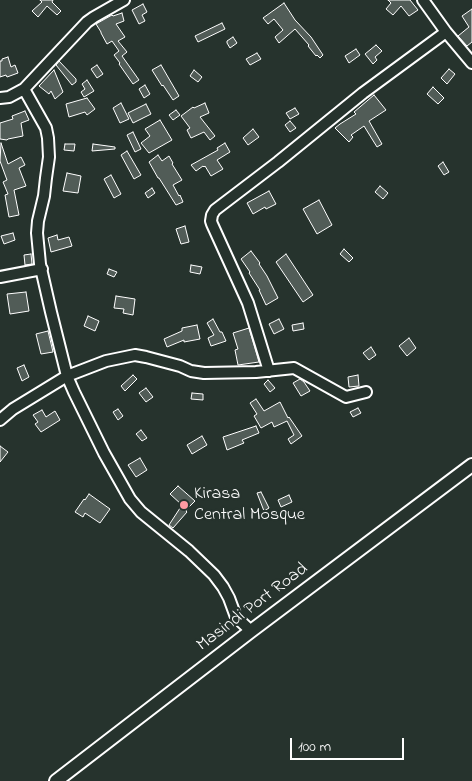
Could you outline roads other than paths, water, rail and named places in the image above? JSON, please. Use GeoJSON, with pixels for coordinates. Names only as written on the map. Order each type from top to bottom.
{"type":"FeatureCollection","features":[{"type":"Feature","properties":{"kind":"main road","name":"Masindi Port Road"},"geometry":{"type":"LineString","coordinates":[[56,781],[472,465]]}},
{"type":"Feature","properties":{"kind":"street"},"geometry":{"type":"LineString","coordinates":[[0,98],[10,97],[24,89],[87,22],[94,16],[124,0]]}},
{"type":"Feature","properties":{"kind":"street"},"geometry":{"type":"LineString","coordinates":[[423,0],[472,63]]}},
{"type":"Feature","properties":{"kind":"street"},"geometry":{"type":"LineString","coordinates":[[269,371],[248,303],[212,224],[212,215],[363,93],[446,32]]}},
{"type":"Feature","properties":{"kind":"street"},"geometry":{"type":"LineString","coordinates":[[24,89],[46,128],[48,138],[45,187],[37,233],[42,270],[68,376],[80,407],[130,499],[141,512],[189,551],[214,575],[229,598],[236,618],[251,631]]}},
{"type":"Feature","properties":{"kind":"street"},"geometry":{"type":"LineString","coordinates":[[0,276],[42,270]]}},
{"type":"Feature","properties":{"kind":"street"},"geometry":{"type":"LineString","coordinates":[[0,420],[14,409],[68,376],[106,362],[135,355],[204,374],[294,368],[346,397],[366,392]]}},
{"type":"Feature","properties":{"kind":"place","name":"Kirasa Central Mosque"},"geometry":{"type":"Point","coordinates":[184,505]}}]}
